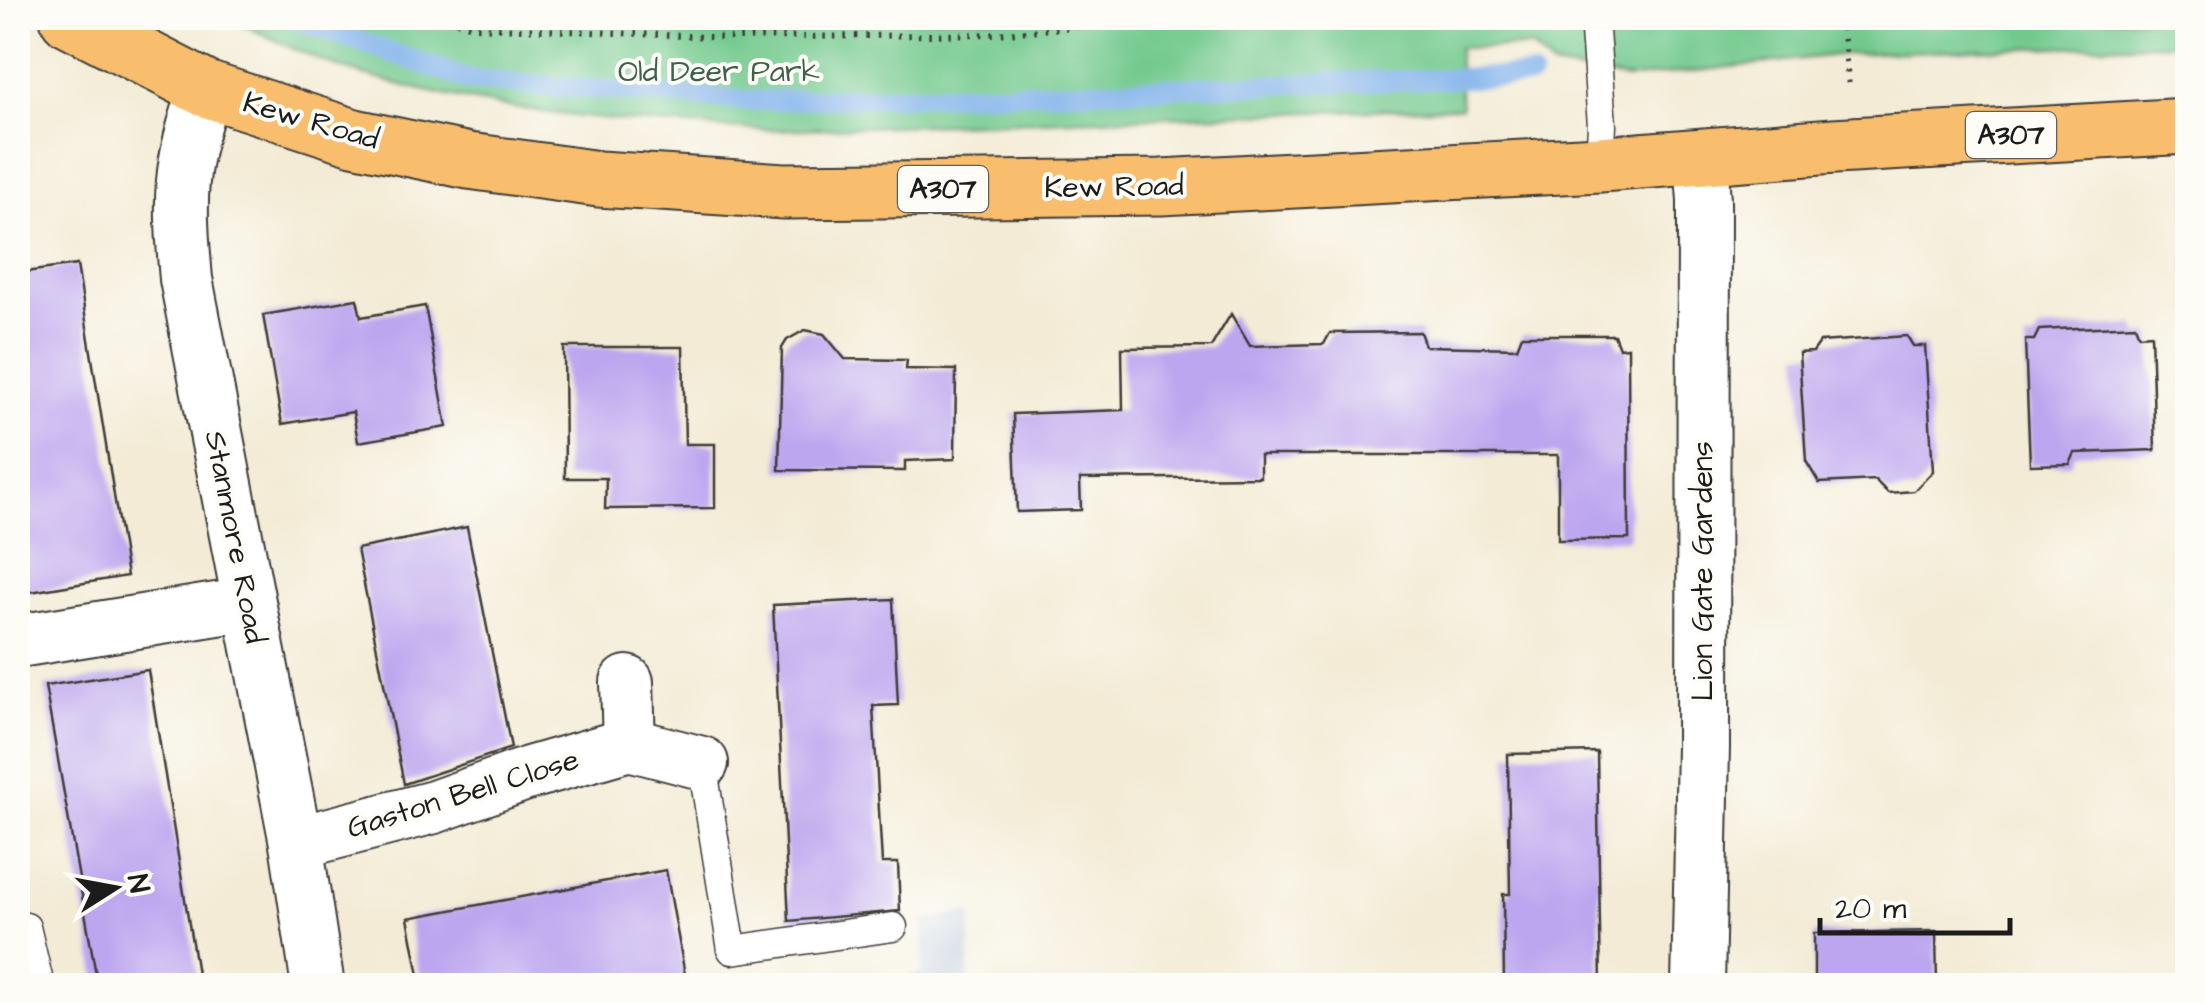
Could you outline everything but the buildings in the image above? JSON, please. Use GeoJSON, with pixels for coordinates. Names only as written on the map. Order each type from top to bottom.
{"type":"FeatureCollection","features":[{"type":"Feature","properties":{"kind":"main road","name":"Kew Road"},"geometry":{"type":"LineString","coordinates":[[68,18],[206,89],[354,137],[469,162],[600,178],[784,190],[1161,187],[1600,164],[1844,145],[2188,126]]}},
{"type":"Feature","properties":{"kind":"street","name":"Stanmore Road"},"geometry":{"type":"LineString","coordinates":[[206,89],[185,152],[180,194],[186,279],[296,843],[318,986]]}},
{"type":"Feature","properties":{"kind":"street","name":"Lion Gate Gardens"},"geometry":{"type":"LineString","coordinates":[[1698,986],[1703,688],[1704,201],[1700,158]]}},
{"type":"Feature","properties":{"kind":"street"},"geometry":{"type":"LineString","coordinates":[[18,642],[248,604]]}},
{"type":"Feature","properties":{"kind":"street"},"geometry":{"type":"LineString","coordinates":[[627,682],[630,744],[702,762]]}},
{"type":"Feature","properties":{"kind":"street","name":"Gaston Bell Close"},"geometry":{"type":"LineString","coordinates":[[296,843],[434,806],[630,744]]}},
{"type":"Feature","properties":{"kind":"lane"},"geometry":{"type":"LineString","coordinates":[[1594,18],[1602,125],[1600,164]]}},
{"type":"Feature","properties":{"kind":"lane"},"geometry":{"type":"LineString","coordinates":[[702,762],[732,950],[893,926]]}},
{"type":"Feature","properties":{"kind":"lane"},"geometry":{"type":"LineString","coordinates":[[18,925],[26,927],[40,986]]}},
{"type":"Feature","properties":{"kind":"path"},"geometry":{"type":"LineString","coordinates":[[447,18],[475,27],[732,38],[995,34],[1085,26],[1338,23],[1352,18]]}},
{"type":"Feature","properties":{"kind":"shaded area"},"geometry":{"type":"Polygon","coordinates":[[[972,912],[968,985],[860,985],[922,973],[924,920],[972,912]]]}},
{"type":"Feature","properties":{"kind":"green space","name":"Old Deer Park"},"geometry":{"type":"Polygon","coordinates":[[[228,18],[2187,18],[2188,43],[1846,54],[1627,79],[1552,67],[1531,47],[1458,48],[1461,107],[774,130],[609,120],[447,96],[341,68],[228,18]]]}},
{"type":"Feature","properties":{"kind":"waterway"},"geometry":{"type":"LineString","coordinates":[[293,18],[469,80],[753,101],[1531,76]]}}]}
